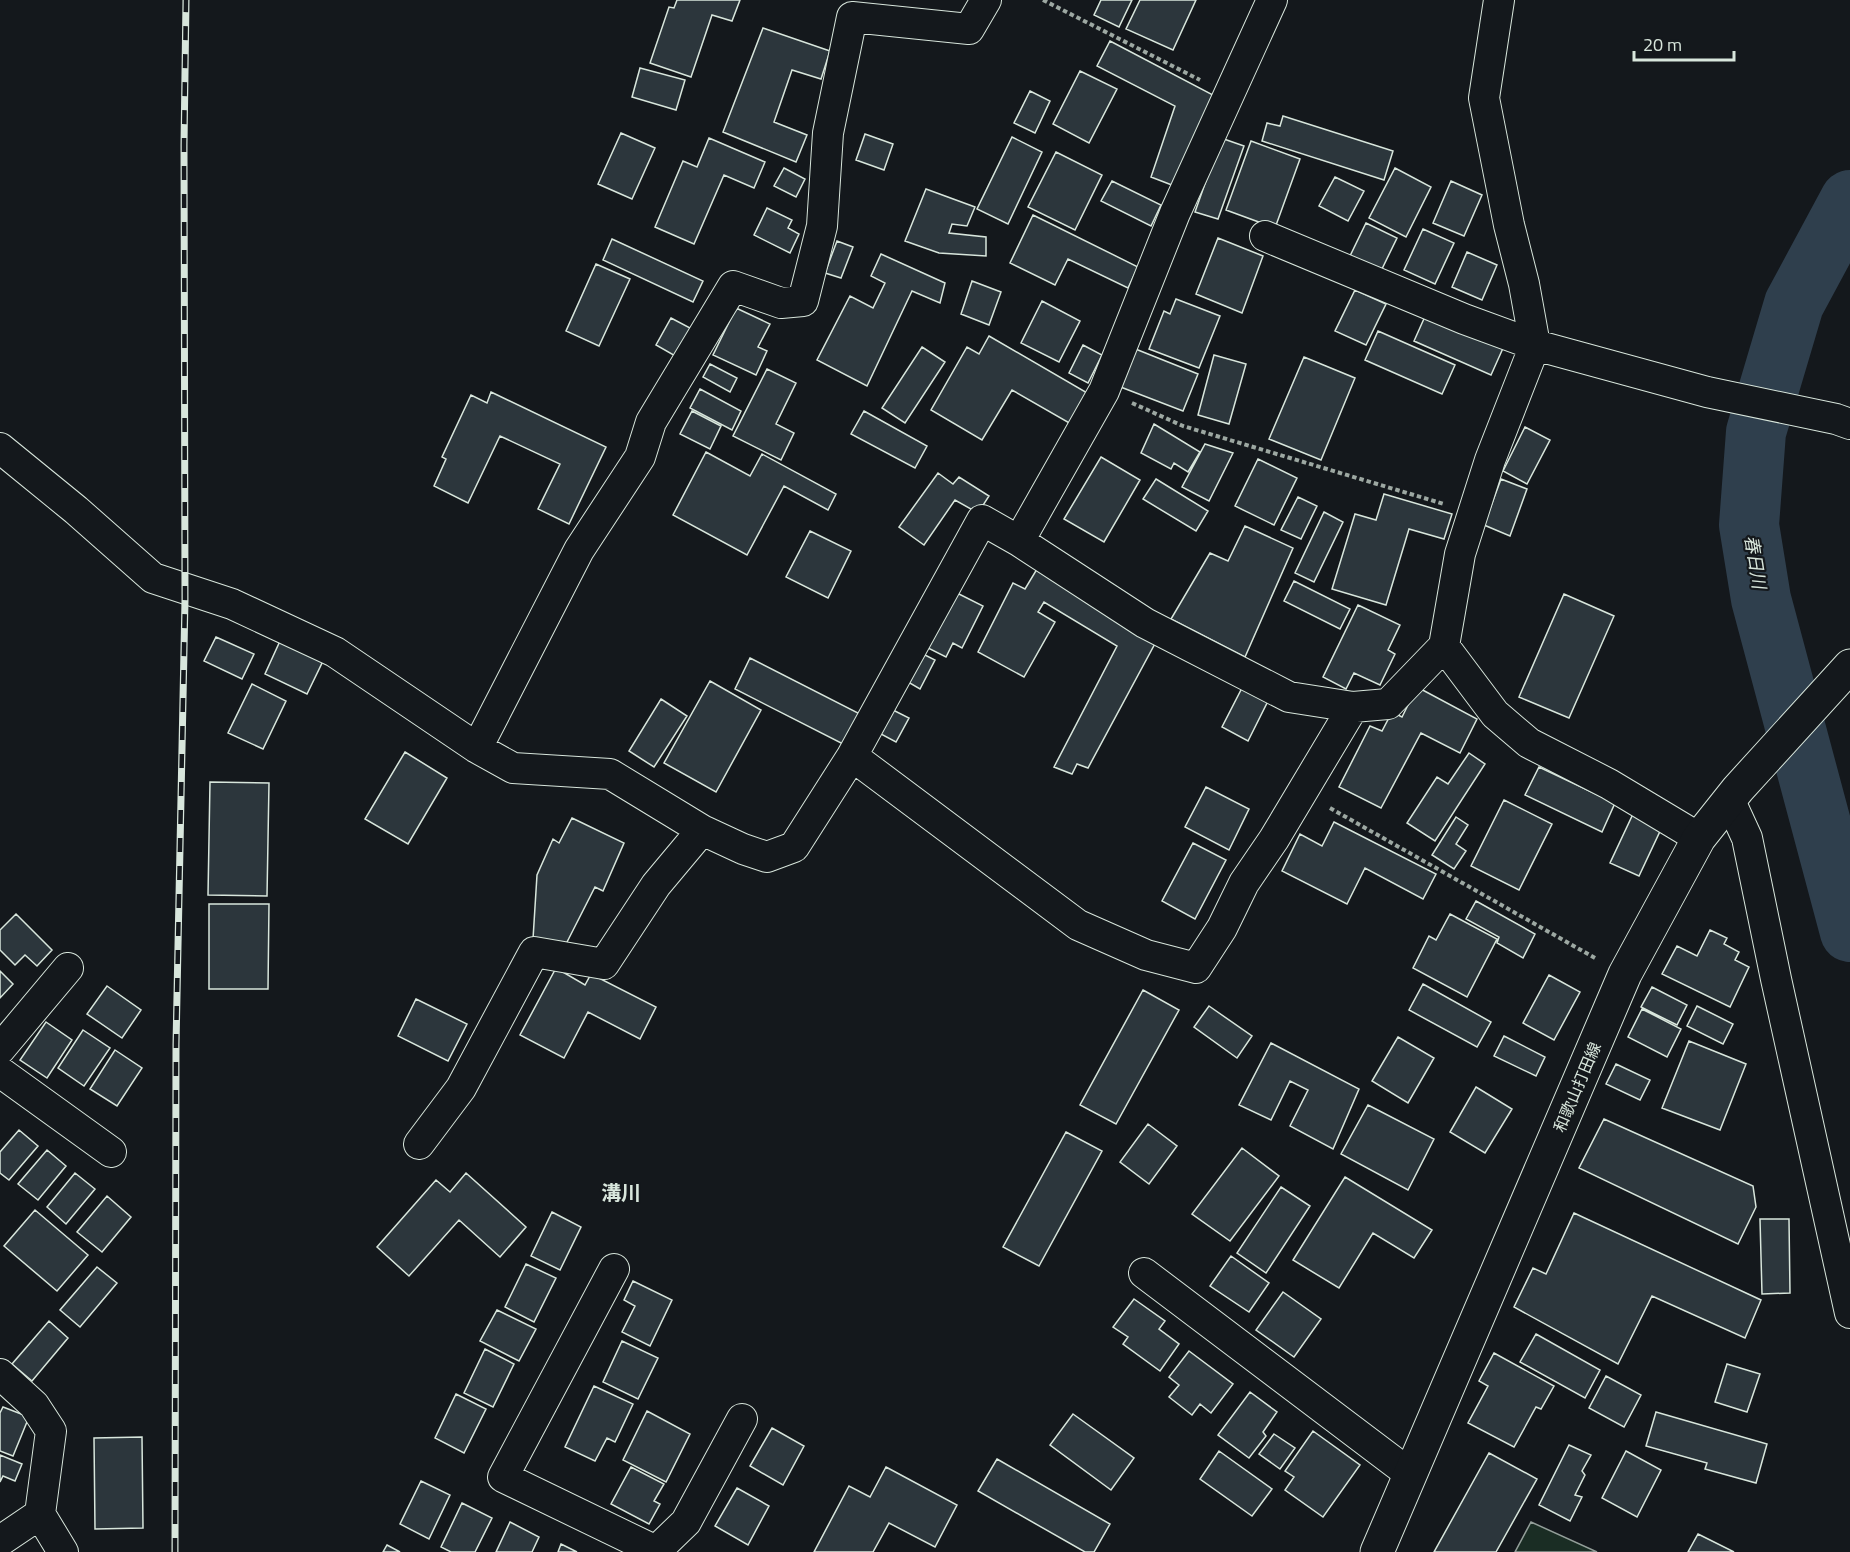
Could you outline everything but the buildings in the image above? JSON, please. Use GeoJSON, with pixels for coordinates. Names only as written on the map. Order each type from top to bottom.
{"type":"FeatureCollection","features":[{"type":"Feature","properties":{"kind":"main road","name":"和歌山打田線"},"geometry":{"type":"LineString","coordinates":[[1377,1552],[1625,974],[1699,838],[1734,795],[1849,667]]}},
{"type":"Feature","properties":{"kind":"street"},"geometry":{"type":"LineString","coordinates":[[477,748],[579,550],[640,457],[651,422],[733,286],[781,303],[803,301],[822,226],[828,133],[852,17],[969,29],[986,0]]}},
{"type":"Feature","properties":{"kind":"street"},"geometry":{"type":"LineString","coordinates":[[1019,541],[1104,391],[1175,213],[1272,0]]}},
{"type":"Feature","properties":{"kind":"street"},"geometry":{"type":"LineString","coordinates":[[0,448],[76,510],[153,578],[232,604],[335,652],[477,748],[513,768],[610,774],[702,830],[743,849],[767,857],[794,846],[852,756],[982,520],[1019,541],[1145,623],[1290,697],[1353,707],[1388,704],[1444,646],[1460,554],[1490,460],[1535,345],[1484,98],[1499,0]]}},
{"type":"Feature","properties":{"kind":"street"},"geometry":{"type":"LineString","coordinates":[[1265,236],[1464,319],[1535,345],[1707,392],[1843,422]]}},
{"type":"Feature","properties":{"kind":"street"},"geometry":{"type":"LineString","coordinates":[[1444,646],[1495,714],[1530,743],[1609,784],[1699,838]]}},
{"type":"Feature","properties":{"kind":"street"},"geometry":{"type":"LineString","coordinates":[[852,756],[1078,925],[1146,955],[1196,968],[1222,928],[1244,883],[1274,839],[1353,707]]}},
{"type":"Feature","properties":{"kind":"street"},"geometry":{"type":"LineString","coordinates":[[1734,795],[1747,838],[1850,1313]]}},
{"type":"Feature","properties":{"kind":"street"},"geometry":{"type":"LineString","coordinates":[[419,1144],[461,1088],[534,952],[604,964],[656,885],[702,830]]}},
{"type":"Feature","properties":{"kind":"street"},"geometry":{"type":"LineString","coordinates":[[0,1048],[68,969]]}},
{"type":"Feature","properties":{"kind":"street"},"geometry":{"type":"LineString","coordinates":[[0,1072],[111,1152]]}},
{"type":"Feature","properties":{"kind":"street"},"geometry":{"type":"LineString","coordinates":[[614,1269],[503,1477],[655,1552],[686,1522],[741,1419]]}},
{"type":"Feature","properties":{"kind":"street"},"geometry":{"type":"LineString","coordinates":[[1144,1273],[1410,1474]]}},
{"type":"Feature","properties":{"kind":"street"},"geometry":{"type":"LineString","coordinates":[[0,1374],[34,1405],[51,1431],[40,1514],[63,1552]]}},
{"type":"Feature","properties":{"kind":"street"},"geometry":{"type":"LineString","coordinates":[[0,1541],[40,1514]]}},
{"type":"Feature","properties":{"kind":"path"},"geometry":{"type":"LineString","coordinates":[[1043,0],[1229,95]]}},
{"type":"Feature","properties":{"kind":"path"},"geometry":{"type":"LineString","coordinates":[[1104,391],[1183,426],[1473,513]]}},
{"type":"Feature","properties":{"kind":"path"},"geometry":{"type":"LineString","coordinates":[[1302,792],[1625,974]]}},
{"type":"Feature","properties":{"kind":"green space"},"geometry":{"type":"Polygon","coordinates":[[[1531,1522],[1597,1552],[1515,1552],[1531,1522]]]}},
{"type":"Feature","properties":{"kind":"waterway","name":"春日川"},"geometry":{"type":"LineString","coordinates":[[1850,200],[1794,304],[1756,432],[1749,525],[1761,599],[1850,932]]}},
{"type":"Feature","properties":{"kind":"railway"},"geometry":{"type":"LineString","coordinates":[[175,1552],[176,1045],[185,600],[186,0]]}},
{"type":"Feature","properties":{"kind":"district","name":"溝川"},"geometry":{"type":"Point","coordinates":[621,1193]}}]}
